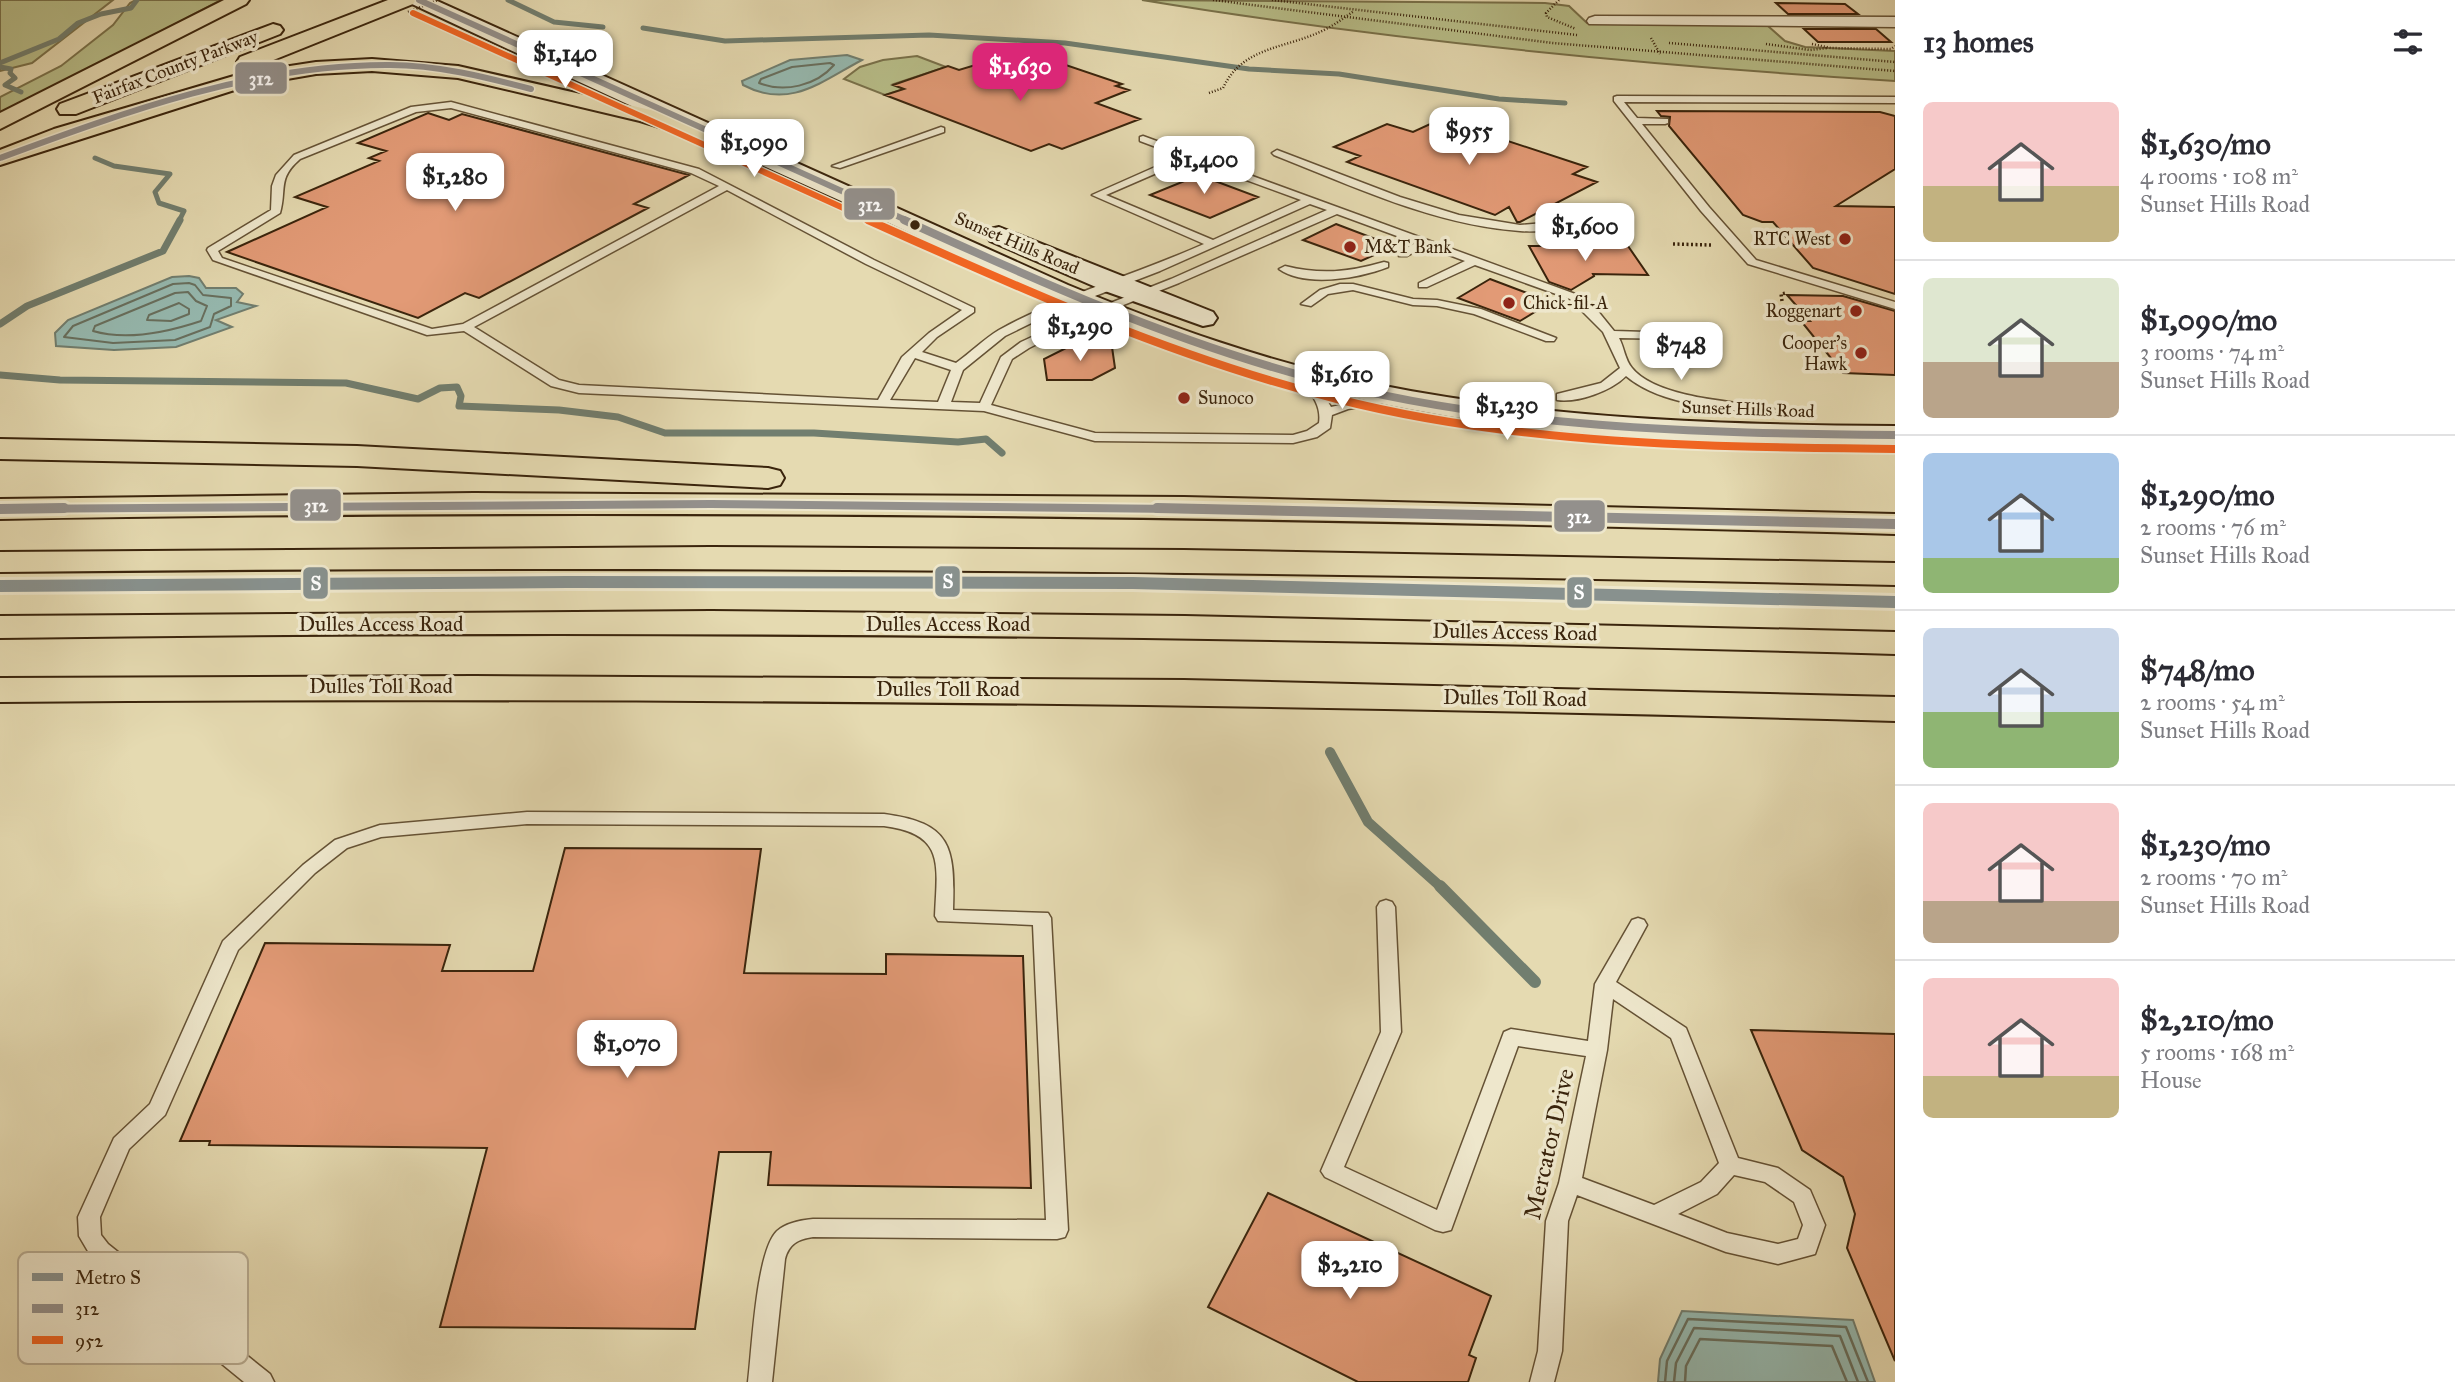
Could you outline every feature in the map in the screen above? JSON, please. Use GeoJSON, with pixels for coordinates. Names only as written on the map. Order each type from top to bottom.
{"type":"FeatureCollection","features":[{"type":"Feature","properties":{"kind":"highway"},"geometry":{"type":"LineString","coordinates":[[0,122],[239,0]]}},
{"type":"Feature","properties":{"kind":"highway","name":"Fairfax County Parkway"},"geometry":{"type":"LineString","coordinates":[[0,135],[338,4]]}},
{"type":"Feature","properties":{"kind":"highway","name":"Fairfax County Parkway"},"geometry":{"type":"LineString","coordinates":[[0,158],[407,4]]}},
{"type":"Feature","properties":{"kind":"highway"},"geometry":{"type":"LineString","coordinates":[[39,143],[227,84],[306,69],[372,65],[427,67],[467,73],[647,116],[717,138]]}},
{"type":"Feature","properties":{"kind":"highway"},"geometry":{"type":"LineString","coordinates":[[0,449],[369,457],[841,481],[1180,488],[1402,510]]}},
{"type":"Feature","properties":{"kind":"highway"},"geometry":{"type":"LineString","coordinates":[[0,509],[356,504],[818,503],[1402,510],[1895,524]]}},
{"type":"Feature","properties":{"kind":"highway"},"geometry":{"type":"LineString","coordinates":[[0,562],[522,556],[1084,559],[1895,574]]}},
{"type":"Feature","properties":{"kind":"highway","name":"Dulles Access Road"},"geometry":{"type":"LineString","coordinates":[[0,627],[978,623],[1321,627],[1895,643]]}},
{"type":"Feature","properties":{"kind":"highway"},"geometry":{"type":"LineString","coordinates":[[0,716],[144,712],[498,686]]}},
{"type":"Feature","properties":{"kind":"highway","name":"Dulles Toll Road"},"geometry":{"type":"LineString","coordinates":[[0,690],[498,686],[1406,695],[1895,709]]}},
{"type":"Feature","properties":{"kind":"main road","name":"Sunset Hills Road"},"geometry":{"type":"LineString","coordinates":[[458,0],[837,166],[1099,298],[1141,295],[1282,343]]}},
{"type":"Feature","properties":{"kind":"main road","name":"Sunset Hills Road"},"geometry":{"type":"LineString","coordinates":[[407,4],[1229,355],[1394,397],[1477,412],[1627,429],[1733,434],[1895,435]]}},
{"type":"Feature","properties":{"kind":"main road","name":"Sunset Hills Road"},"geometry":{"type":"LineString","coordinates":[[1468,384],[1561,397],[1671,407],[1895,412]]}},
{"type":"Feature","properties":{"kind":"street"},"geometry":{"type":"LineString","coordinates":[[1669,7],[1682,21]]}},
{"type":"Feature","properties":{"kind":"street"},"geometry":{"type":"LineString","coordinates":[[1595,21],[1895,22]]}},
{"type":"Feature","properties":{"kind":"lane"},"geometry":{"type":"LineString","coordinates":[[1895,100],[1616,99],[1752,262],[1895,306]]}},
{"type":"Feature","properties":{"kind":"lane"},"geometry":{"type":"LineString","coordinates":[[727,187],[466,327],[431,333],[218,260],[212,250],[276,211],[277,181],[281,170],[297,157],[414,109],[450,105],[695,171],[727,187],[870,262],[970,310],[906,360],[883,404]]}},
{"type":"Feature","properties":{"kind":"lane"},"geometry":{"type":"LineString","coordinates":[[1635,121],[1665,121]]}},
{"type":"Feature","properties":{"kind":"lane"},"geometry":{"type":"LineString","coordinates":[[837,166],[941,130]]}},
{"type":"Feature","properties":{"kind":"lane"},"geometry":{"type":"LineString","coordinates":[[1143,139],[1574,297],[1591,309],[1612,334],[1626,369],[1651,386],[1771,411]]}},
{"type":"Feature","properties":{"kind":"lane"},"geometry":{"type":"LineString","coordinates":[[1277,153],[1475,223],[1523,228],[1579,223]]}},
{"type":"Feature","properties":{"kind":"lane"},"geometry":{"type":"LineString","coordinates":[[1189,156],[1097,195],[1212,243]]}},
{"type":"Feature","properties":{"kind":"lane"},"geometry":{"type":"LineString","coordinates":[[943,406],[958,368],[1002,334],[1099,298],[1212,243],[1310,200]]}},
{"type":"Feature","properties":{"kind":"lane"},"geometry":{"type":"LineString","coordinates":[[1141,295],[1336,209]]}},
{"type":"Feature","properties":{"kind":"lane"},"geometry":{"type":"LineString","coordinates":[[1403,254],[1425,242]]}},
{"type":"Feature","properties":{"kind":"lane"},"geometry":{"type":"LineString","coordinates":[[1423,285],[1476,260]]}},
{"type":"Feature","properties":{"kind":"lane"},"geometry":{"type":"LineString","coordinates":[[1284,269],[1316,276],[1371,271],[1384,265]]}},
{"type":"Feature","properties":{"kind":"lane"},"geometry":{"type":"LineString","coordinates":[[1307,304],[1324,292],[1340,287],[1353,287],[1413,302],[1437,303],[1477,311],[1550,338]]}},
{"type":"Feature","properties":{"kind":"lane"},"geometry":{"type":"LineString","coordinates":[[984,407],[1007,357],[1099,298]]}},
{"type":"Feature","properties":{"kind":"lane"},"geometry":{"type":"LineString","coordinates":[[466,327],[555,383],[579,388],[984,407],[1095,437],[1293,439],[1312,433],[1325,425],[1327,413],[1325,402],[1302,375]]}},
{"type":"Feature","properties":{"kind":"lane"},"geometry":{"type":"LineString","coordinates":[[1612,334],[1675,335]]}},
{"type":"Feature","properties":{"kind":"lane"},"geometry":{"type":"LineString","coordinates":[[913,353],[958,368]]}},
{"type":"Feature","properties":{"kind":"lane"},"geometry":{"type":"LineString","coordinates":[[1561,397],[1609,384],[1619,379],[1626,369]]}},
{"type":"Feature","properties":{"kind":"lane"},"geometry":{"type":"LineString","coordinates":[[1327,413],[1394,397]]}},
{"type":"Feature","properties":{"kind":"lane"},"geometry":{"type":"LineString","coordinates":[[101,1252],[91,1241],[87,1228],[89,1217],[121,1144],[158,1110],[230,946],[329,851],[354,838],[380,831],[527,818],[884,820],[911,824],[932,834],[942,848],[945,862],[944,916],[1042,918],[1057,1230],[797,1229],[786,1235],[777,1246],[760,1382]]}},
{"type":"Feature","properties":{"kind":"lane"},"geometry":{"type":"LineString","coordinates":[[1386,907],[1391,1032],[1332,1171],[1443,1223],[1511,1037],[1597,1050]]}},
{"type":"Feature","properties":{"kind":"lane","name":"Mercator Drive"},"geometry":{"type":"LineString","coordinates":[[1542,1382],[1551,1338],[1557,1221],[1570,1183],[1597,1050],[1605,984],[1638,925]]}},
{"type":"Feature","properties":{"kind":"lane"},"geometry":{"type":"LineString","coordinates":[[1605,984],[1679,1033],[1730,1165]]}},
{"type":"Feature","properties":{"kind":"lane"},"geometry":{"type":"LineString","coordinates":[[1570,1183],[1726,1242],[1778,1254],[1807,1247],[1814,1225],[1802,1196],[1771,1174],[1730,1165]]}},
{"type":"Feature","properties":{"kind":"lane"},"geometry":{"type":"LineString","coordinates":[[1656,1215],[1709,1188],[1730,1165]]}},
{"type":"Feature","properties":{"kind":"lane"},"geometry":{"type":"LineString","coordinates":[[240,1364],[262,1382]]}},
{"type":"Feature","properties":{"kind":"path"},"geometry":{"type":"LineString","coordinates":[[407,4],[438,0]]}},
{"type":"Feature","properties":{"kind":"path"},"geometry":{"type":"LineString","coordinates":[[1213,0],[1345,19],[1660,54],[1895,71]]}},
{"type":"Feature","properties":{"kind":"path"},"geometry":{"type":"LineString","coordinates":[[1209,93],[1223,88],[1231,71],[1238,64],[1325,30],[1354,11]]}},
{"type":"Feature","properties":{"kind":"path"},"geometry":{"type":"LineString","coordinates":[[1651,37],[1660,54]]}},
{"type":"Feature","properties":{"kind":"path"},"geometry":{"type":"LineString","coordinates":[[1673,244],[1736,245]]}},
{"type":"Feature","properties":{"kind":"green space"},"geometry":{"type":"Polygon","coordinates":[[[0,0],[113,0],[32,63],[0,71],[0,0]]]}},
{"type":"Feature","properties":{"kind":"green space"},"geometry":{"type":"Polygon","coordinates":[[[136,0],[221,0],[0,115],[0,97],[61,66],[113,25],[130,3],[136,0]]]}},
{"type":"Feature","properties":{"kind":"green space"},"geometry":{"type":"Polygon","coordinates":[[[1142,0],[1545,3],[1569,6],[1587,23],[1768,26],[1785,41],[1805,47],[1895,51],[1895,81],[1517,50],[1329,28],[1142,0]]]}},
{"type":"Feature","properties":{"kind":"green space"},"geometry":{"type":"Polygon","coordinates":[[[917,56],[946,67],[894,84],[904,89],[885,95],[844,79],[860,67],[883,60],[917,56]]]}},
{"type":"Feature","properties":{"kind":"water"},"geometry":{"type":"Polygon","coordinates":[[[847,55],[862,60],[805,90],[776,95],[743,85],[742,81],[790,60],[847,55]]]}},
{"type":"Feature","properties":{"kind":"water"},"geometry":{"type":"Polygon","coordinates":[[[172,277],[199,278],[206,288],[236,288],[243,294],[237,302],[256,306],[216,320],[232,327],[176,347],[114,350],[56,346],[55,333],[68,320],[172,277]]]}},
{"type":"Feature","properties":{"kind":"water"},"geometry":{"type":"Polygon","coordinates":[[[1682,1311],[1853,1320],[1875,1382],[1658,1382],[1660,1359],[1682,1311]]]}},
{"type":"Feature","properties":{"kind":"building"},"geometry":{"type":"Polygon","coordinates":[[[1776,3],[1845,4],[1858,14],[1788,14],[1776,3]]]}},
{"type":"Feature","properties":{"kind":"building"},"geometry":{"type":"Polygon","coordinates":[[[1804,29],[1876,29],[1891,42],[1818,42],[1804,29]]]}},
{"type":"Feature","properties":{"kind":"building"},"geometry":{"type":"Polygon","coordinates":[[[1043,61],[1054,65],[1060,63],[1122,84],[1116,86],[1129,90],[1096,103],[1140,119],[1062,149],[1049,144],[1031,151],[885,95],[904,89],[893,85],[948,66],[959,70],[982,63],[1010,73],[1043,61]]]}},
{"type":"Feature","properties":{"kind":"building"},"geometry":{"type":"Polygon","coordinates":[[[1657,111],[1880,112],[1895,116],[1895,169],[1836,206],[1895,207],[1895,294],[1813,268],[1773,222],[1762,222],[1743,215],[1669,126],[1670,117],[1661,116],[1657,111]]]}},
{"type":"Feature","properties":{"kind":"building"},"geometry":{"type":"Polygon","coordinates":[[[428,113],[449,120],[462,114],[689,175],[634,204],[648,208],[479,298],[465,293],[418,318],[227,252],[327,207],[295,197],[379,161],[369,158],[386,151],[358,143],[428,113]]]}},
{"type":"Feature","properties":{"kind":"building"},"geometry":{"type":"Polygon","coordinates":[[[1441,119],[1587,167],[1573,174],[1597,182],[1517,222],[1509,207],[1495,215],[1347,162],[1360,156],[1334,147],[1387,124],[1413,132],[1441,119]]]}},
{"type":"Feature","properties":{"kind":"building"},"geometry":{"type":"Polygon","coordinates":[[[1199,175],[1258,197],[1210,218],[1150,195],[1199,175]]]}},
{"type":"Feature","properties":{"kind":"building","name":"M&T Bank"},"geometry":{"type":"Polygon","coordinates":[[[1336,224],[1394,246],[1361,261],[1303,240],[1336,224]]]}},
{"type":"Feature","properties":{"kind":"building"},"geometry":{"type":"Polygon","coordinates":[[[1529,246],[1628,246],[1648,275],[1593,274],[1594,276],[1571,290],[1549,282],[1529,246]]]}},
{"type":"Feature","properties":{"kind":"building","name":"Chick-fil-A"},"geometry":{"type":"Polygon","coordinates":[[[1490,279],[1551,302],[1520,321],[1458,298],[1490,279]]]}},
{"type":"Feature","properties":{"kind":"building","name":"Cooper's Hawk"},"geometry":{"type":"Polygon","coordinates":[[[1787,295],[1843,296],[1895,311],[1895,375],[1843,373],[1801,321],[1810,321],[1787,295]]]}},
{"type":"Feature","properties":{"kind":"building"},"geometry":{"type":"Polygon","coordinates":[[[1070,346],[1112,347],[1115,368],[1092,380],[1047,380],[1044,359],[1070,346]]]}},
{"type":"Feature","properties":{"kind":"building"},"geometry":{"type":"Polygon","coordinates":[[[565,848],[761,849],[744,973],[886,974],[886,954],[1023,956],[1031,1188],[768,1185],[771,1152],[719,1152],[695,1329],[440,1327],[487,1148],[209,1145],[210,1141],[180,1141],[265,943],[450,945],[442,971],[533,971],[565,848]]]}},
{"type":"Feature","properties":{"kind":"building"},"geometry":{"type":"Polygon","coordinates":[[[1751,1030],[1895,1034],[1895,1361],[1847,1248],[1855,1214],[1843,1177],[1802,1150],[1751,1030]]]}},
{"type":"Feature","properties":{"kind":"building"},"geometry":{"type":"Polygon","coordinates":[[[1268,1193],[1491,1296],[1469,1355],[1476,1358],[1468,1382],[1358,1382],[1208,1307],[1268,1193]]]}},
{"type":"Feature","properties":{"kind":"waterway"},"geometry":{"type":"LineString","coordinates":[[0,63],[59,39],[78,23],[101,14],[131,8],[137,0]]}},
{"type":"Feature","properties":{"kind":"waterway"},"geometry":{"type":"LineString","coordinates":[[508,0],[554,22],[603,27]]}},
{"type":"Feature","properties":{"kind":"waterway"},"geometry":{"type":"LineString","coordinates":[[643,28],[725,41],[929,35],[1065,43],[1249,69],[1339,74],[1499,99],[1565,103]]}},
{"type":"Feature","properties":{"kind":"waterway"},"geometry":{"type":"LineString","coordinates":[[0,67],[11,69],[10,73],[15,78],[5,85],[21,92]]}},
{"type":"Feature","properties":{"kind":"waterway"},"geometry":{"type":"LineString","coordinates":[[95,158],[114,166],[170,174],[155,192],[159,203],[184,211],[179,221]]}},
{"type":"Feature","properties":{"kind":"waterway"},"geometry":{"type":"LineString","coordinates":[[0,324],[27,306],[163,251],[180,220]]}},
{"type":"Feature","properties":{"kind":"waterway"},"geometry":{"type":"LineString","coordinates":[[0,375],[60,380],[346,383],[418,399],[440,388],[457,387],[461,396],[459,406],[559,410],[618,417],[665,433],[814,433],[958,442],[986,439],[1002,453]]}},
{"type":"Feature","properties":{"kind":"waterway"},"geometry":{"type":"LineString","coordinates":[[1330,752],[1368,822],[1442,888]]}},
{"type":"Feature","properties":{"kind":"waterway"},"geometry":{"type":"LineString","coordinates":[[1442,888],[1535,982]]}},
{"type":"Feature","properties":{"kind":"metro line","name":"S"},"geometry":{"type":"LineString","coordinates":[[0,586],[850,581],[1133,583],[1419,588],[1895,602]]}},
{"type":"Feature","properties":{"kind":"transit line","name":"312"},"geometry":{"type":"LineString","coordinates":[[419,0],[1063,290],[1184,339],[1309,378],[1438,405],[1568,422],[1698,431],[1895,435]]}},
{"type":"Feature","properties":{"kind":"transit line","name":"952"},"geometry":{"type":"LineString","coordinates":[[413,13],[1048,300],[1162,346],[1280,384],[1408,414],[1547,434],[1755,447],[1895,449]]}},
{"type":"Feature","properties":{"kind":"transit line","name":"312"},"geometry":{"type":"LineString","coordinates":[[0,158],[142,108],[191,94],[291,72],[390,65],[426,67],[531,89]]}},
{"type":"Feature","properties":{"kind":"transit line","name":"312"},"geometry":{"type":"LineString","coordinates":[[0,509],[711,504],[1184,508],[1895,524]]}},
{"type":"Feature","properties":{"kind":"place","name":"RTC West"},"geometry":{"type":"Point","coordinates":[1845,239]}},
{"type":"Feature","properties":{"kind":"place","name":"M&T Bank"},"geometry":{"type":"Point","coordinates":[1350,247]}},
{"type":"Feature","properties":{"kind":"place","name":"Chick-fil-A"},"geometry":{"type":"Point","coordinates":[1509,303]}},
{"type":"Feature","properties":{"kind":"place","name":"Roggenart"},"geometry":{"type":"Point","coordinates":[1856,311]}},
{"type":"Feature","properties":{"kind":"place","name":"Cooper's Hawk"},"geometry":{"type":"Point","coordinates":[1861,353]}},
{"type":"Feature","properties":{"kind":"place","name":"Sunoco"},"geometry":{"type":"Point","coordinates":[1184,398]}}]}
